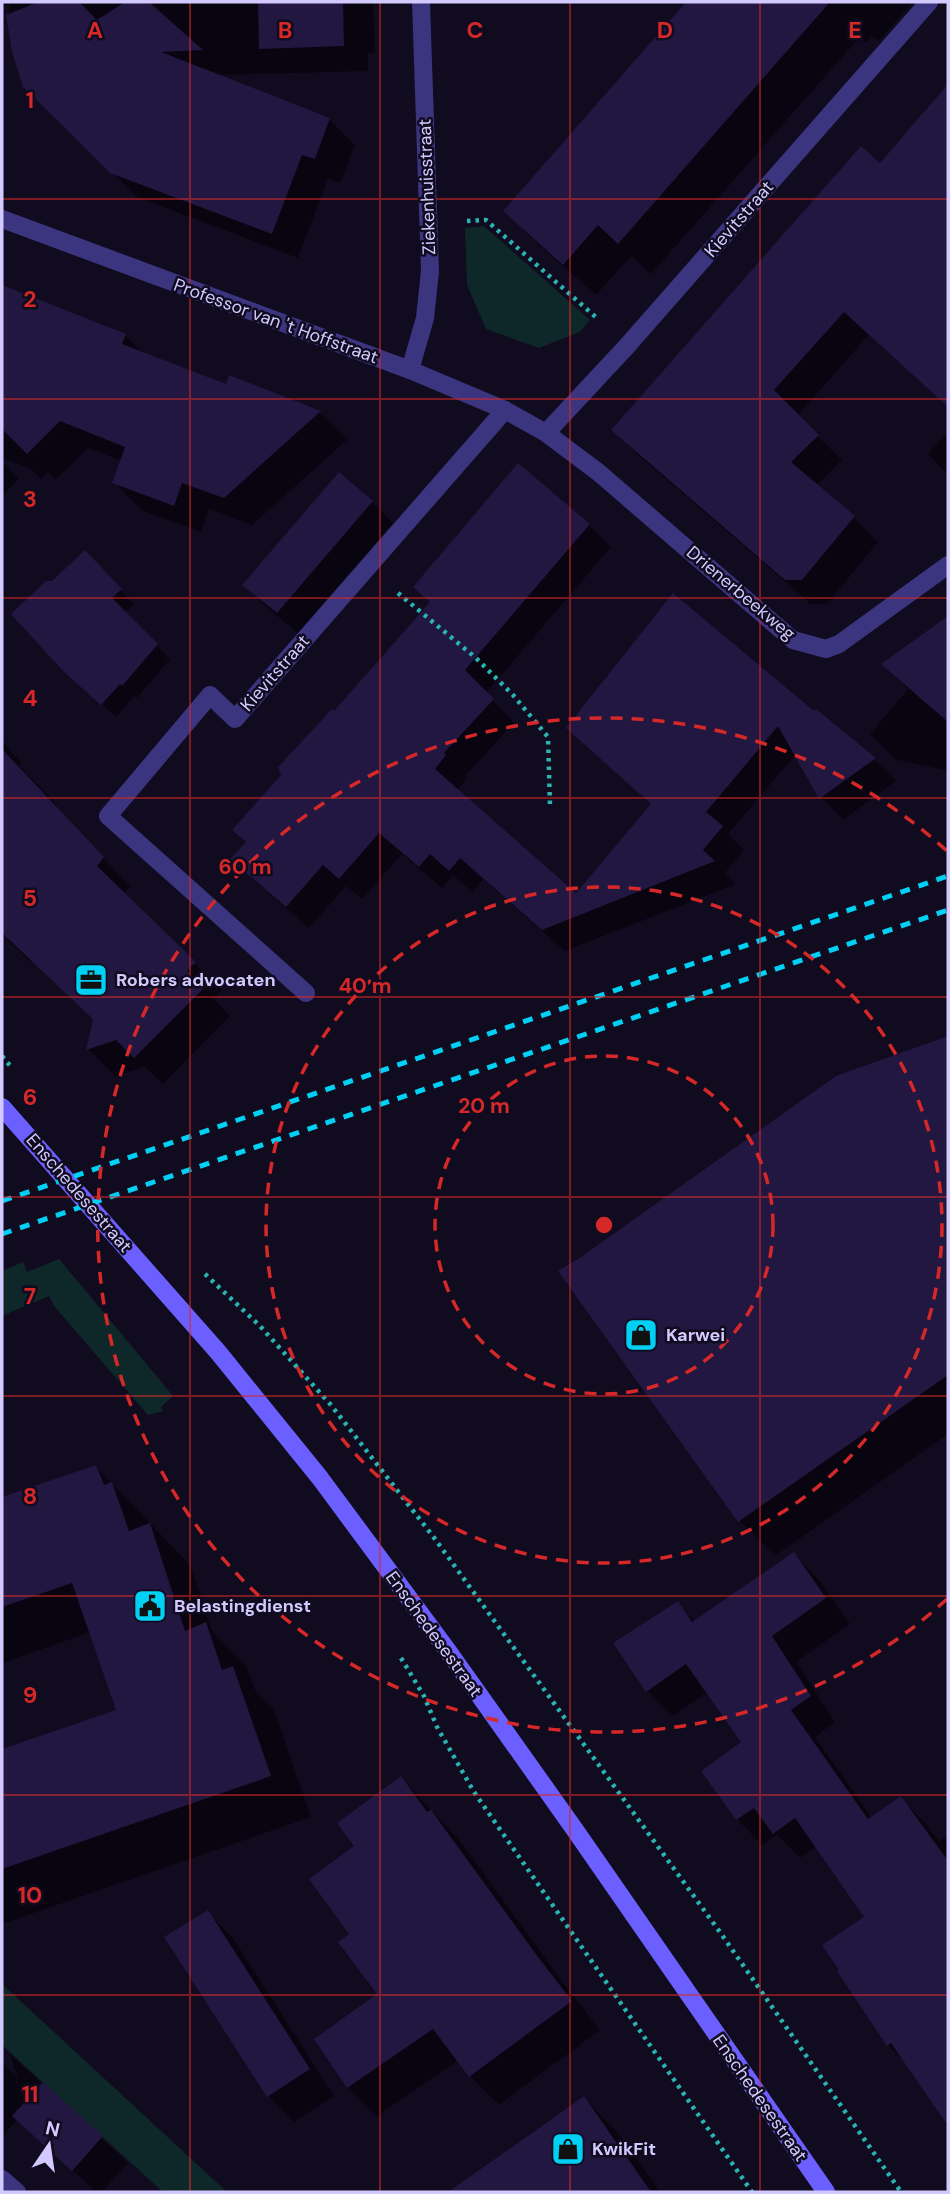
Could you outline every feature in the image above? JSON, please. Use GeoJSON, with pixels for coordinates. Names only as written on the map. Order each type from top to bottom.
{"type":"FeatureCollection","features":[{"type":"Feature","properties":{"kind":"main road","name":"Enschedesestraat"},"geometry":{"type":"LineString","coordinates":[[2,1107],[218,1352],[320,1478],[575,1829],[826,2192]]}},
{"type":"Feature","properties":{"kind":"street","name":"Ziekenhuisstraat"},"geometry":{"type":"LineString","coordinates":[[410,370],[425,318],[430,271],[421,2]]}},
{"type":"Feature","properties":{"kind":"street","name":"Kievitstraat"},"geometry":{"type":"LineString","coordinates":[[546,433],[627,346],[929,2]]}},
{"type":"Feature","properties":{"kind":"street","name":"Professor van 't Hoffstraat"},"geometry":{"type":"LineString","coordinates":[[2,219],[410,370],[505,411],[546,433]]}},
{"type":"Feature","properties":{"kind":"street","name":"Kievitstraat"},"geometry":{"type":"LineString","coordinates":[[306,993],[108,816],[210,695],[235,719],[505,411]]}},
{"type":"Feature","properties":{"kind":"street","name":"Drienerbeekweg"},"geometry":{"type":"LineString","coordinates":[[546,433],[598,472],[793,640],[826,649],[839,644],[948,565]]}},
{"type":"Feature","properties":{"kind":"street"},"geometry":{"type":"LineString","coordinates":[[2,2179],[17,2192]]}},
{"type":"Feature","properties":{"kind":"path"},"geometry":{"type":"LineString","coordinates":[[428,224],[486,220],[627,346]]}},
{"type":"Feature","properties":{"kind":"path"},"geometry":{"type":"LineString","coordinates":[[367,568],[476,658],[513,695],[548,737],[550,806]]}},
{"type":"Feature","properties":{"kind":"path"},"geometry":{"type":"LineString","coordinates":[[398,1655],[424,1696],[437,1727],[474,1792],[752,2192]]}},
{"type":"Feature","properties":{"kind":"green space"},"geometry":{"type":"Polygon","coordinates":[[[484,226],[590,320],[580,332],[539,348],[486,329],[467,285],[465,228],[484,226]]]}},
{"type":"Feature","properties":{"kind":"green space"},"geometry":{"type":"Polygon","coordinates":[[[59,1259],[173,1396],[161,1407],[163,1411],[148,1415],[55,1307],[49,1296],[2,1316],[2,1271],[23,1262],[27,1272],[59,1259]]]}},
{"type":"Feature","properties":{"kind":"green space"},"geometry":{"type":"Polygon","coordinates":[[[2,1984],[227,2192],[163,2192],[2,2045],[2,1984]]]}},
{"type":"Feature","properties":{"kind":"building"},"geometry":{"type":"Polygon","coordinates":[[[38,2],[79,2],[97,20],[125,2],[149,2],[203,50],[161,52],[330,118],[315,159],[302,155],[272,234],[110,173],[23,87],[12,52],[6,15],[38,2]]]}},
{"type":"Feature","properties":{"kind":"building"},"geometry":{"type":"Polygon","coordinates":[[[258,2],[343,2],[344,46],[259,49],[258,2]]]}},
{"type":"Feature","properties":{"kind":"building"},"geometry":{"type":"Polygon","coordinates":[[[686,2],[830,2],[618,244],[598,225],[563,265],[503,211],[686,2]]]}},
{"type":"Feature","properties":{"kind":"building"},"geometry":{"type":"Polygon","coordinates":[[[948,84],[948,407],[844,312],[774,390],[819,435],[791,462],[855,516],[802,580],[785,580],[611,430],[861,146],[880,163],[948,84]]]}},
{"type":"Feature","properties":{"kind":"building"},"geometry":{"type":"Polygon","coordinates":[[[2,285],[126,334],[122,344],[226,384],[229,375],[321,411],[224,498],[182,483],[174,506],[112,483],[125,447],[60,421],[27,454],[2,429],[2,285]]]}},
{"type":"Feature","properties":{"kind":"building"},"geometry":{"type":"Polygon","coordinates":[[[518,463],[590,524],[465,670],[494,699],[444,753],[446,755],[435,769],[576,893],[651,804],[566,728],[673,593],[814,711],[816,709],[876,758],[819,799],[778,726],[706,812],[723,826],[703,850],[715,861],[542,930],[460,858],[449,871],[430,854],[419,867],[379,833],[339,879],[323,865],[286,907],[230,859],[246,842],[232,830],[281,775],[278,767],[332,709],[334,711],[430,602],[413,587],[518,463]]]}},
{"type":"Feature","properties":{"kind":"building"},"geometry":{"type":"Polygon","coordinates":[[[339,472],[373,501],[277,613],[242,585],[339,472]]]}},
{"type":"Feature","properties":{"kind":"building"},"geometry":{"type":"Polygon","coordinates":[[[85,550],[122,589],[112,598],[158,644],[122,686],[120,684],[101,705],[64,672],[11,614],[85,550]]]}},
{"type":"Feature","properties":{"kind":"building"},"geometry":{"type":"Polygon","coordinates":[[[948,616],[948,722],[881,664],[948,616]]]}},
{"type":"Feature","properties":{"kind":"building"},"geometry":{"type":"Polygon","coordinates":[[[2,749],[104,857],[97,866],[196,962],[187,971],[204,988],[134,1058],[116,1040],[86,1050],[93,1019],[2,933],[2,749]]]}},
{"type":"Feature","properties":{"kind":"building"},"geometry":{"type":"Polygon","coordinates":[[[948,1036],[948,1375],[738,1522],[558,1271],[836,1076],[948,1036]]]}},
{"type":"Feature","properties":{"kind":"building"},"geometry":{"type":"Polygon","coordinates":[[[96,1465],[104,1485],[112,1482],[129,1531],[150,1523],[185,1631],[206,1622],[222,1670],[233,1666],[271,1776],[2,1869],[2,1749],[116,1710],[72,1583],[2,1607],[2,1497],[96,1465]]]}},
{"type":"Feature","properties":{"kind":"building"},"geometry":{"type":"Polygon","coordinates":[[[794,1552],[826,1598],[772,1636],[811,1696],[791,1710],[868,1819],[901,1796],[948,1861],[948,2126],[891,2043],[887,2046],[822,1945],[864,1917],[795,1818],[773,1834],[754,1808],[736,1820],[701,1771],[741,1742],[686,1664],[646,1692],[613,1643],[678,1601],[692,1622],[794,1552]]]}},
{"type":"Feature","properties":{"kind":"building"},"geometry":{"type":"Polygon","coordinates":[[[401,1776],[427,1812],[431,1810],[572,2001],[469,2077],[433,2029],[347,2088],[314,2039],[377,1994],[338,1942],[349,1934],[309,1879],[354,1846],[337,1823],[401,1776]]]}},
{"type":"Feature","properties":{"kind":"building"},"geometry":{"type":"Polygon","coordinates":[[[208,1910],[310,2069],[267,2097],[164,1937],[208,1910]]]}},
{"type":"Feature","properties":{"kind":"building"},"geometry":{"type":"Polygon","coordinates":[[[43,2082],[103,2136],[72,2171],[12,2116],[43,2082]]]}},
{"type":"Feature","properties":{"kind":"building"},"geometry":{"type":"Polygon","coordinates":[[[584,2096],[651,2192],[448,2192],[535,2131],[584,2096]]]}},
{"type":"Feature","properties":{"kind":"railway"},"geometry":{"type":"LineString","coordinates":[[2,1201],[948,876]]}},
{"type":"Feature","properties":{"kind":"railway"},"geometry":{"type":"LineString","coordinates":[[2,1234],[948,910]]}},
{"type":"Feature","properties":{"kind":"place","name":"Robers advocaten"},"geometry":{"type":"Point","coordinates":[91,980]}},
{"type":"Feature","properties":{"kind":"place","name":"Karwei"},"geometry":{"type":"Point","coordinates":[641,1335]}},
{"type":"Feature","properties":{"kind":"place","name":"Belastingdienst"},"geometry":{"type":"Point","coordinates":[150,1606]}},
{"type":"Feature","properties":{"kind":"place","name":"KwikFit"},"geometry":{"type":"Point","coordinates":[568,2149]}}]}
